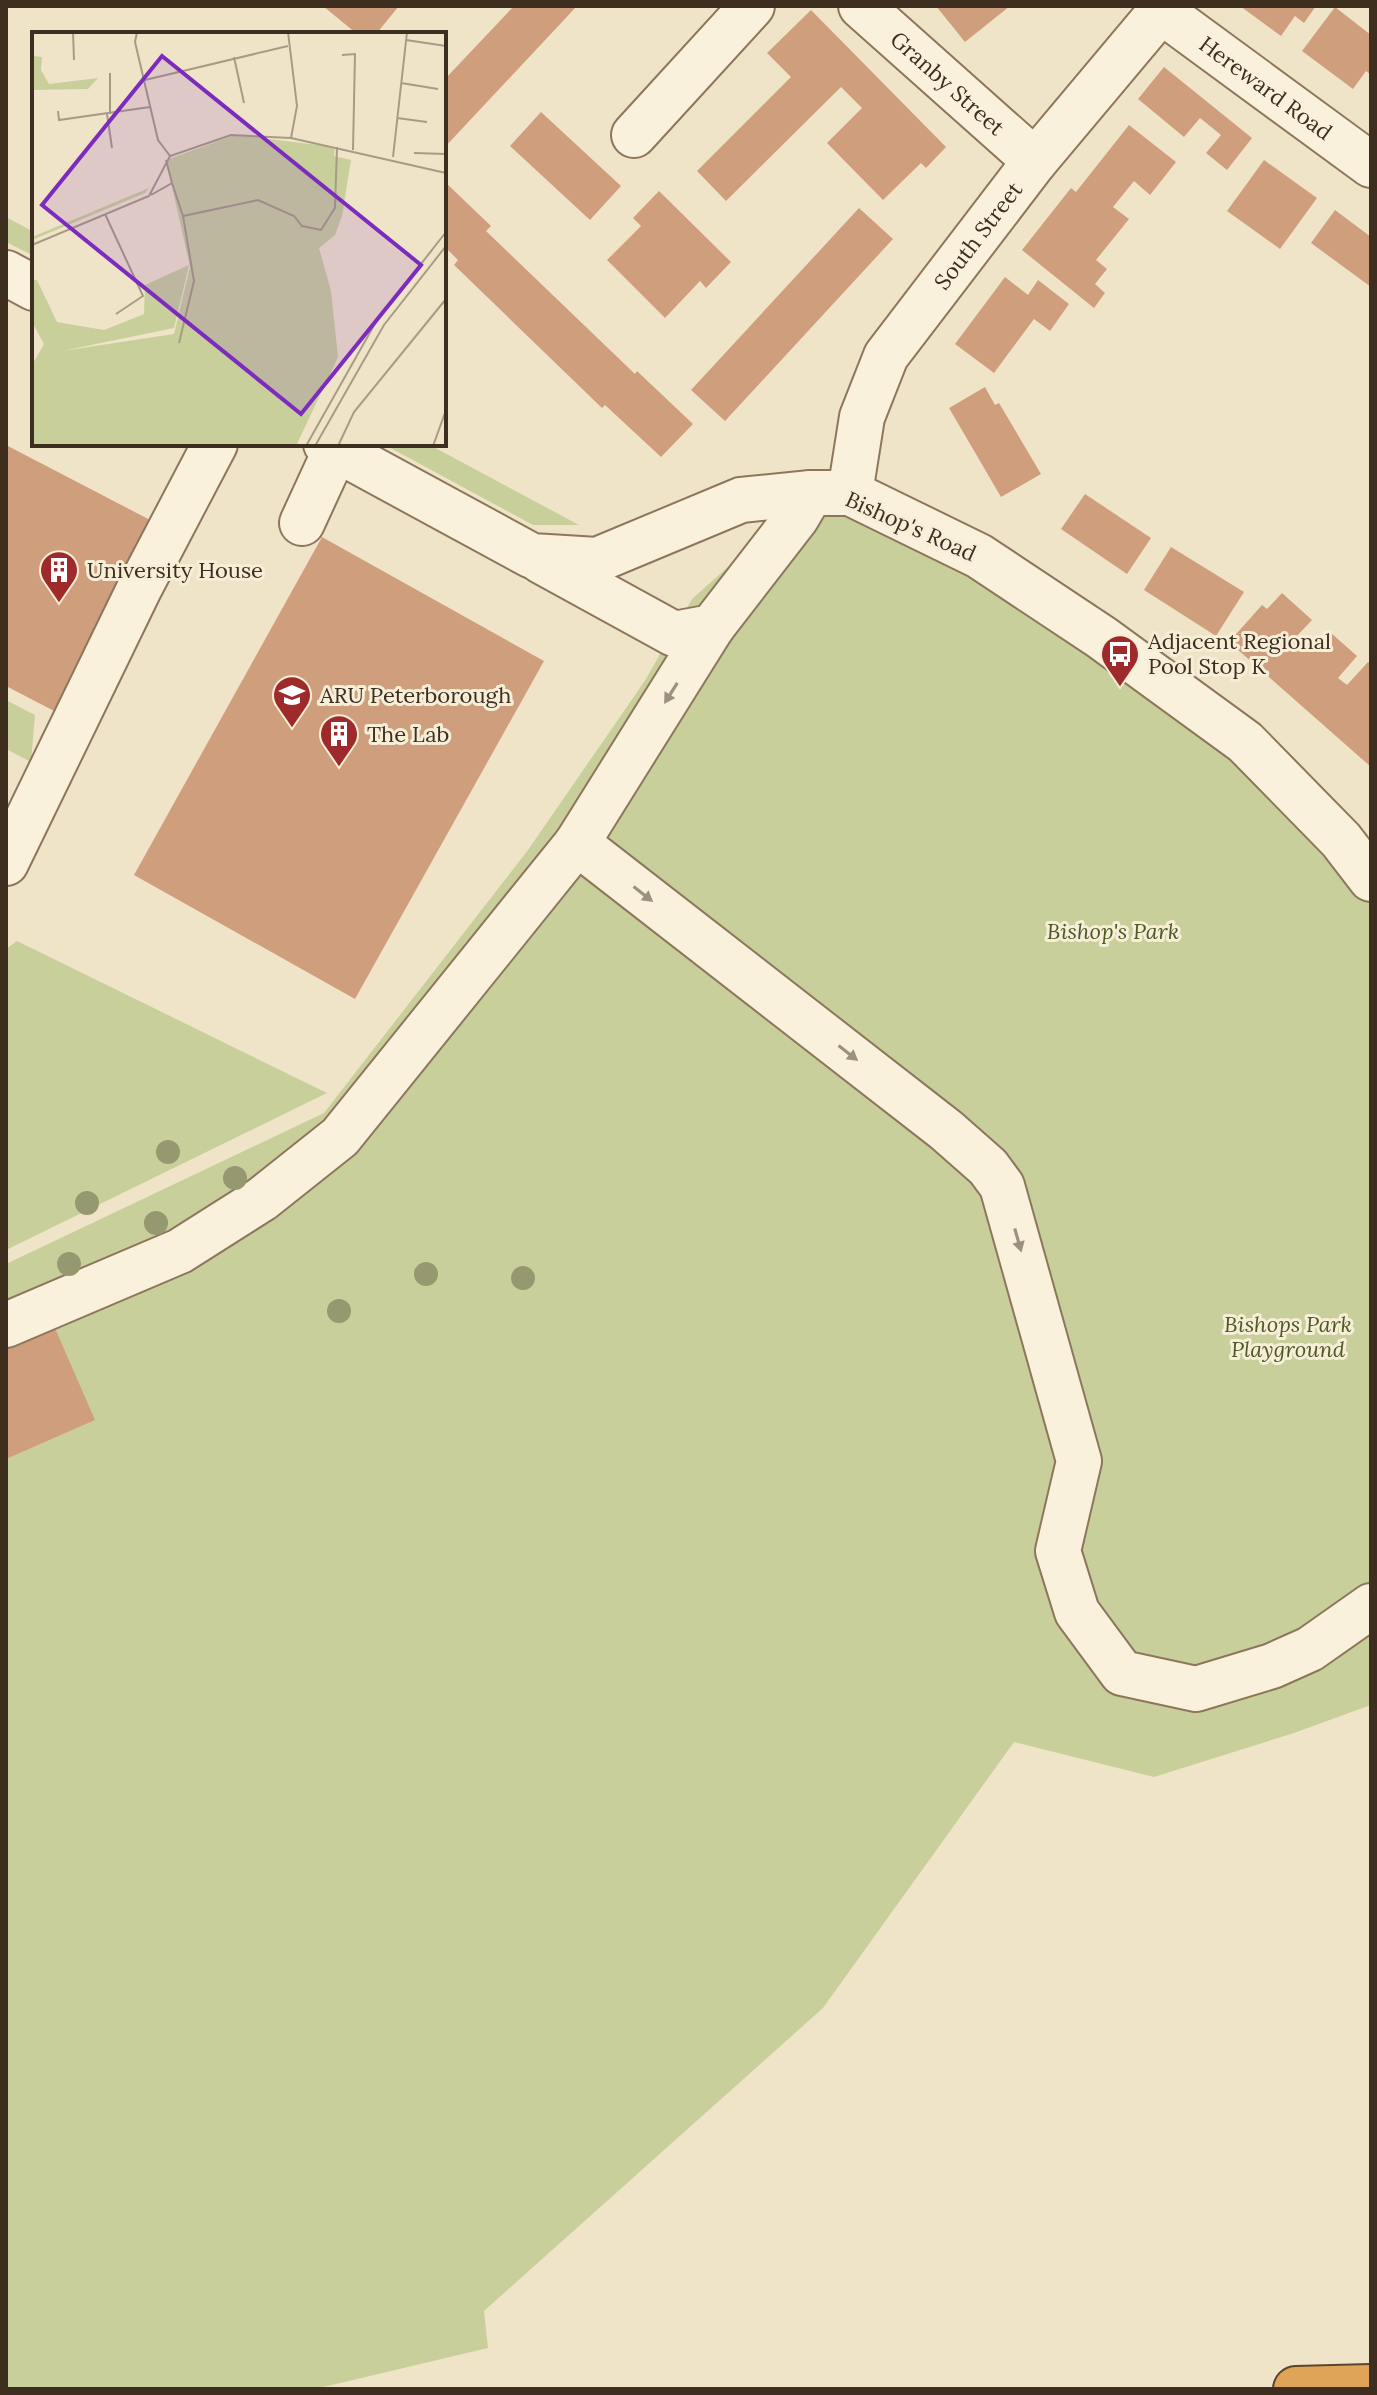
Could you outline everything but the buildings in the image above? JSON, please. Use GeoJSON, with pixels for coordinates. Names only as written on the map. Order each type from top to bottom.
{"type":"FeatureCollection","features":[{"type":"Feature","properties":{"kind":"highway"},"geometry":{"type":"LineString","coordinates":[[1296,2389],[1371,2387]]}},
{"type":"Feature","properties":{"kind":"street"},"geometry":{"type":"LineString","coordinates":[[634,135],[752,6]]}},
{"type":"Feature","properties":{"kind":"street","name":"Granby Street"},"geometry":{"type":"LineString","coordinates":[[861,6],[1035,161]]}},
{"type":"Feature","properties":{"kind":"street","name":"South Street"},"geometry":{"type":"LineString","coordinates":[[830,493],[886,356],[1035,161],[1163,8]]}},
{"type":"Feature","properties":{"kind":"street","name":"Hereward Road"},"geometry":{"type":"LineString","coordinates":[[1163,8],[1371,165]]}},
{"type":"Feature","properties":{"kind":"street"},"geometry":{"type":"LineString","coordinates":[[6,273],[32,287]]}},
{"type":"Feature","properties":{"kind":"street"},"geometry":{"type":"LineString","coordinates":[[6,863],[140,587],[214,446]]}},
{"type":"Feature","properties":{"kind":"street"},"geometry":{"type":"LineString","coordinates":[[302,523],[331,447],[674,634],[712,627]]}},
{"type":"Feature","properties":{"kind":"street"},"geometry":{"type":"LineString","coordinates":[[532,556],[597,560],[741,500],[830,493]]}},
{"type":"Feature","properties":{"kind":"street"},"geometry":{"type":"LineString","coordinates":[[6,1325],[180,1251],[262,1199],[340,1137],[577,843],[712,627],[797,517],[830,493]]}},
{"type":"Feature","properties":{"kind":"street","name":"Bishop's Road"},"geometry":{"type":"LineString","coordinates":[[830,493],[979,556],[1101,637],[1245,742],[1341,840],[1371,879]]}},
{"type":"Feature","properties":{"kind":"street"},"geometry":{"type":"LineString","coordinates":[[577,843],[946,1130],[988,1167],[1002,1186],[1079,1461],[1058,1551],[1077,1612],[1122,1673],[1196,1689],[1272,1666],[1310,1649],[1371,1606]]}},
{"type":"Feature","properties":{"kind":"green space"},"geometry":{"type":"Polygon","coordinates":[[[6,217],[32,231],[32,255],[6,242],[6,217]]]}},
{"type":"Feature","properties":{"kind":"green space"},"geometry":{"type":"Polygon","coordinates":[[[387,446],[432,446],[579,525],[533,525],[387,446]]]}},
{"type":"Feature","properties":{"kind":"green space"},"geometry":{"type":"Polygon","coordinates":[[[811,493],[1056,607],[1371,879],[1371,1705],[1154,1777],[1014,1742],[823,2008],[484,2311],[488,2348],[315,2389],[6,2389],[6,1264],[324,1113],[528,850],[644,682],[692,599],[811,493]]]}},
{"type":"Feature","properties":{"kind":"green space"},"geometry":{"type":"Polygon","coordinates":[[[6,700],[35,715],[31,762],[6,749],[6,700]]]}},
{"type":"Feature","properties":{"kind":"green space"},"geometry":{"type":"Polygon","coordinates":[[[17,941],[327,1093],[6,1250],[6,949],[17,941]]]}},
{"type":"Feature","properties":{"kind":"place","name":"University House"},"geometry":{"type":"Point","coordinates":[59,604]}},
{"type":"Feature","properties":{"kind":"place","name":"Adjacent Regional Pool Stop K"},"geometry":{"type":"Point","coordinates":[1120,688]}},
{"type":"Feature","properties":{"kind":"place","name":"ARU Peterborough"},"geometry":{"type":"Point","coordinates":[292,729]}},
{"type":"Feature","properties":{"kind":"place","name":"The Lab"},"geometry":{"type":"Point","coordinates":[339,768]}},
{"type":"Feature","properties":{"kind":"park label","name":"Bishop's Park"},"geometry":{"type":"Point","coordinates":[1113,931]}},
{"type":"Feature","properties":{"kind":"park label","name":"Bishops Park Playground"},"geometry":{"type":"Point","coordinates":[1288,1336]}}]}
